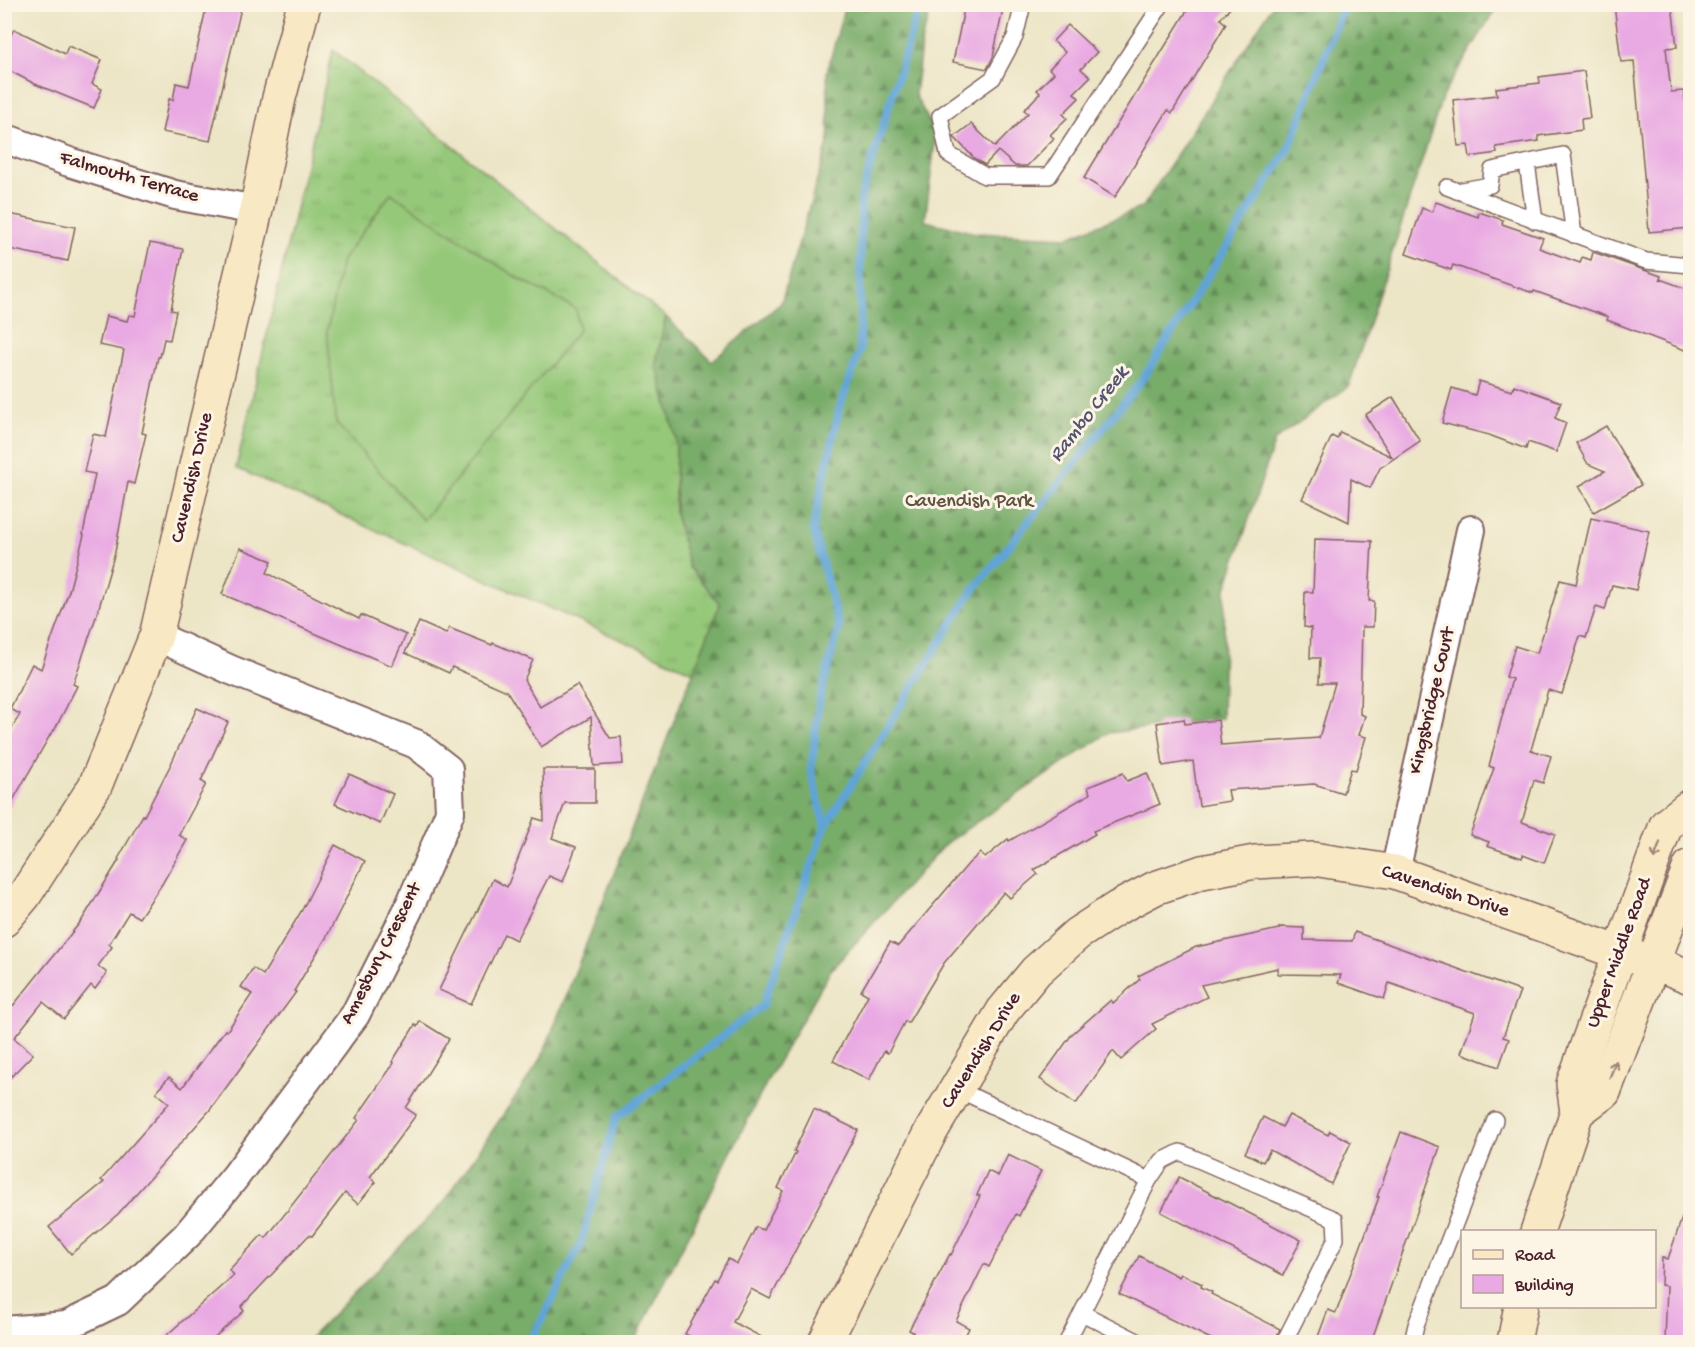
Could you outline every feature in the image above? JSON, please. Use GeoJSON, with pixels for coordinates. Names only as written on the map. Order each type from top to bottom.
{"type":"FeatureCollection","features":[{"type":"Feature","properties":{"kind":"street","name":"Cavendish Drive"},"geometry":{"type":"LineString","coordinates":[[4,920],[24,896],[95,786],[156,636],[256,210],[279,98],[304,4]]}},
{"type":"Feature","properties":{"kind":"street","name":"Falmouth Terrace"},"geometry":{"type":"LineString","coordinates":[[4,138],[69,162],[175,195],[256,210]]}},
{"type":"Feature","properties":{"kind":"street","name":"Kingsbridge Court"},"geometry":{"type":"LineString","coordinates":[[1395,872],[1472,530]]}},
{"type":"Feature","properties":{"kind":"street","name":"Amesbury Crescent"},"geometry":{"type":"LineString","coordinates":[[4,1331],[66,1326],[118,1301],[187,1235],[235,1177],[355,1015],[408,910],[450,812],[448,769],[416,744],[252,678],[156,636]]}},
{"type":"Feature","properties":{"kind":"street","name":"Upper Middle Road"},"geometry":{"type":"LineString","coordinates":[[1538,1230],[1577,1112],[1573,1084],[1620,953],[1666,825],[1690,806]]}},
{"type":"Feature","properties":{"kind":"street","name":"Cavendish Drive"},"geometry":{"type":"LineString","coordinates":[[825,1342],[930,1133],[1003,1011],[1036,971],[1077,934],[1117,908],[1155,888],[1203,872],[1255,862],[1313,859],[1395,872],[1690,977]]}},
{"type":"Feature","properties":{"kind":"street","name":"Upper Middle Road"},"geometry":{"type":"LineString","coordinates":[[1577,1112],[1604,1092],[1690,866]]}},
{"type":"Feature","properties":{"kind":"street"},"geometry":{"type":"LineString","coordinates":[[1514,1342],[1521,1308]]}},
{"type":"Feature","properties":{"kind":"lane"},"geometry":{"type":"LineString","coordinates":[[1023,4],[1015,37],[993,78],[940,116],[948,154],[985,176],[1049,176],[1162,4]]}},
{"type":"Feature","properties":{"kind":"lane"},"geometry":{"type":"LineString","coordinates":[[1574,235],[1563,155],[1492,170],[1490,185],[1452,189],[1574,235],[1646,261],[1690,265]]}},
{"type":"Feature","properties":{"kind":"lane"},"geometry":{"type":"LineString","coordinates":[[1527,162],[1535,220]]}},
{"type":"Feature","properties":{"kind":"lane"},"geometry":{"type":"LineString","coordinates":[[957,1089],[1149,1180]]}},
{"type":"Feature","properties":{"kind":"lane"},"geometry":{"type":"LineString","coordinates":[[1412,1342],[1416,1325],[1495,1120]]}},
{"type":"Feature","properties":{"kind":"lane"},"geometry":{"type":"LineString","coordinates":[[1067,1342],[1149,1180],[1162,1161],[1180,1152],[1335,1220],[1336,1239],[1284,1342]]}},
{"type":"Feature","properties":{"kind":"lane"},"geometry":{"type":"LineString","coordinates":[[1082,1313],[1139,1342]]}},
{"type":"Feature","properties":{"kind":"green space","name":"Cavendish Park"},"geometry":{"type":"Polygon","coordinates":[[[845,5],[933,5],[922,38],[915,95],[936,134],[925,221],[976,233],[1068,237],[1143,207],[1273,5],[1498,5],[1443,95],[1349,386],[1275,440],[1225,592],[1222,718],[1108,733],[946,843],[831,970],[770,1076],[634,1342],[306,1342],[444,1202],[541,1059],[720,604],[689,567],[675,513],[676,439],[656,362],[666,317],[712,361],[781,303],[829,140],[827,72],[845,5]]]}},
{"type":"Feature","properties":{"kind":"green space"},"geometry":{"type":"Polygon","coordinates":[[[333,50],[666,317],[656,362],[676,439],[675,513],[689,567],[721,603],[693,672],[236,468],[333,50]]]}},
{"type":"Feature","properties":{"kind":"green space"},"geometry":{"type":"Polygon","coordinates":[[[391,193],[513,275],[576,309],[579,330],[423,520],[336,423],[327,331],[342,260],[391,193]]]}},
{"type":"Feature","properties":{"kind":"building"},"geometry":{"type":"Polygon","coordinates":[[[207,4],[242,4],[210,141],[162,132],[169,99],[173,100],[176,83],[189,86],[207,4]]]}},
{"type":"Feature","properties":{"kind":"building"},"geometry":{"type":"Polygon","coordinates":[[[965,4],[1004,4],[993,57],[987,69],[953,62],[965,4]]]}},
{"type":"Feature","properties":{"kind":"building"},"geometry":{"type":"Polygon","coordinates":[[[1191,4],[1234,4],[1220,19],[1226,24],[1172,113],[1168,110],[1115,197],[1084,178],[1191,4]]]}},
{"type":"Feature","properties":{"kind":"building"},"geometry":{"type":"Polygon","coordinates":[[[1614,4],[1672,4],[1677,47],[1666,48],[1671,92],[1684,91],[1685,101],[1690,101],[1690,228],[1649,232],[1634,61],[1621,62],[1614,4]]]}},
{"type":"Feature","properties":{"kind":"building"},"geometry":{"type":"Polygon","coordinates":[[[1068,25],[1097,52],[1081,69],[1090,77],[1074,93],[1079,98],[1063,114],[1067,118],[1050,135],[1054,138],[1027,166],[1015,166],[998,151],[985,165],[975,159],[954,137],[971,124],[995,147],[1028,113],[1024,110],[1040,93],[1037,90],[1054,73],[1049,69],[1065,52],[1053,41],[1068,25]]]}},
{"type":"Feature","properties":{"kind":"building"},"geometry":{"type":"Polygon","coordinates":[[[14,29],[65,54],[68,46],[102,60],[92,84],[102,89],[94,108],[35,84],[4,68],[4,48],[14,29]]]}},
{"type":"Feature","properties":{"kind":"building"},"geometry":{"type":"Polygon","coordinates":[[[1584,71],[1590,118],[1581,119],[1582,130],[1538,136],[1539,141],[1496,147],[1497,153],[1470,157],[1468,145],[1458,146],[1453,100],[1497,95],[1496,88],[1540,83],[1539,77],[1584,71]]]}},
{"type":"Feature","properties":{"kind":"building"},"geometry":{"type":"Polygon","coordinates":[[[1436,202],[1478,217],[1479,212],[1503,220],[1502,224],[1543,238],[1539,248],[1580,263],[1582,257],[1591,260],[1593,252],[1661,276],[1660,279],[1690,290],[1690,352],[1607,320],[1608,317],[1534,291],[1533,293],[1453,265],[1451,270],[1406,254],[1422,208],[1432,212],[1436,202]]]}},
{"type":"Feature","properties":{"kind":"building"},"geometry":{"type":"Polygon","coordinates":[[[4,213],[75,227],[68,261],[4,248],[4,213]]]}},
{"type":"Feature","properties":{"kind":"building"},"geometry":{"type":"Polygon","coordinates":[[[150,243],[183,249],[171,310],[176,311],[170,340],[164,339],[160,357],[158,357],[142,433],[146,434],[134,484],[128,482],[115,552],[73,684],[77,686],[54,731],[4,816],[4,742],[20,714],[10,709],[32,664],[41,669],[69,591],[84,535],[95,474],[84,472],[93,434],[106,437],[124,350],[99,345],[106,316],[127,321],[129,315],[135,316],[150,243]]]}},
{"type":"Feature","properties":{"kind":"building"},"geometry":{"type":"Polygon","coordinates":[[[1479,381],[1512,391],[1514,385],[1561,402],[1555,418],[1566,423],[1556,452],[1528,442],[1526,449],[1489,435],[1442,423],[1452,388],[1475,395],[1479,381]]]}},
{"type":"Feature","properties":{"kind":"building"},"geometry":{"type":"Polygon","coordinates":[[[1393,397],[1420,441],[1380,468],[1370,488],[1351,479],[1349,522],[1302,499],[1332,436],[1337,439],[1340,432],[1392,457],[1365,415],[1393,397]]]}},
{"type":"Feature","properties":{"kind":"building"},"geometry":{"type":"Polygon","coordinates":[[[1606,426],[1641,485],[1594,512],[1579,486],[1605,471],[1588,464],[1576,443],[1606,426]]]}},
{"type":"Feature","properties":{"kind":"building"},"geometry":{"type":"Polygon","coordinates":[[[1591,518],[1649,531],[1636,590],[1612,585],[1605,610],[1596,607],[1586,638],[1580,636],[1562,694],[1548,690],[1531,750],[1551,756],[1543,783],[1534,780],[1522,822],[1555,834],[1544,863],[1487,846],[1489,842],[1470,835],[1494,768],[1489,766],[1512,679],[1506,677],[1515,646],[1537,653],[1560,580],[1576,584],[1591,518]]]}},
{"type":"Feature","properties":{"kind":"building"},"geometry":{"type":"Polygon","coordinates":[[[1315,539],[1372,541],[1369,601],[1374,601],[1373,627],[1362,627],[1360,714],[1365,716],[1359,735],[1366,737],[1356,770],[1351,769],[1343,793],[1314,784],[1228,790],[1230,801],[1199,806],[1193,761],[1163,766],[1157,723],[1184,719],[1185,724],[1218,720],[1221,745],[1319,738],[1335,683],[1319,683],[1320,658],[1310,658],[1311,628],[1304,627],[1305,592],[1313,592],[1315,539]]]}},
{"type":"Feature","properties":{"kind":"building"},"geometry":{"type":"Polygon","coordinates":[[[240,548],[272,561],[267,573],[359,619],[361,615],[406,635],[392,666],[222,594],[240,548]]]}},
{"type":"Feature","properties":{"kind":"building"},"geometry":{"type":"Polygon","coordinates":[[[419,622],[446,634],[449,628],[533,660],[524,680],[540,707],[577,685],[610,738],[621,737],[623,764],[594,766],[591,717],[541,747],[507,691],[452,667],[449,673],[405,653],[419,622]]]}},
{"type":"Feature","properties":{"kind":"building"},"geometry":{"type":"Polygon","coordinates":[[[197,708],[228,722],[201,781],[206,784],[179,835],[187,840],[139,918],[129,912],[109,944],[112,947],[98,966],[107,973],[95,989],[91,985],[64,1019],[43,1002],[14,1038],[33,1054],[4,1084],[4,1017],[82,920],[144,816],[197,708]]]}},
{"type":"Feature","properties":{"kind":"building"},"geometry":{"type":"Polygon","coordinates":[[[543,769],[595,769],[595,803],[565,803],[552,838],[576,847],[563,882],[549,876],[516,940],[504,934],[471,1004],[439,990],[493,879],[507,887],[534,818],[544,821],[543,769]]]}},
{"type":"Feature","properties":{"kind":"building"},"geometry":{"type":"Polygon","coordinates":[[[1123,773],[1127,781],[1147,773],[1160,804],[1093,831],[1095,834],[1034,870],[1038,874],[1010,898],[1004,892],[944,963],[908,1023],[905,1021],[888,1053],[884,1051],[869,1080],[833,1061],[868,995],[861,991],[890,942],[898,946],[969,863],[980,853],[985,858],[1008,839],[1009,841],[1090,794],[1088,787],[1123,773]]]}},
{"type":"Feature","properties":{"kind":"building"},"geometry":{"type":"Polygon","coordinates":[[[349,774],[393,794],[380,824],[335,804],[349,774]]]}},
{"type":"Feature","properties":{"kind":"building"},"geometry":{"type":"Polygon","coordinates":[[[335,845],[365,861],[326,938],[294,991],[296,992],[209,1111],[118,1214],[71,1254],[49,1227],[104,1182],[101,1180],[169,1103],[156,1092],[169,1077],[182,1088],[225,1030],[227,1031],[252,994],[241,987],[253,968],[263,975],[302,910],[335,845]]]}},
{"type":"Feature","properties":{"kind":"building"},"geometry":{"type":"Polygon","coordinates":[[[1279,927],[1304,928],[1304,940],[1352,941],[1355,932],[1520,991],[1503,1037],[1509,1039],[1499,1067],[1461,1053],[1475,1013],[1389,983],[1384,999],[1338,983],[1341,975],[1278,974],[1278,968],[1201,985],[1207,997],[1152,1024],[1156,1029],[1121,1060],[1113,1051],[1076,1104],[1040,1079],[1072,1034],[1111,1000],[1113,1003],[1140,979],[1138,976],[1196,947],[1279,929],[1279,927]]]}},
{"type":"Feature","properties":{"kind":"building"},"geometry":{"type":"Polygon","coordinates":[[[420,1021],[449,1039],[406,1108],[416,1115],[370,1177],[376,1182],[358,1204],[345,1193],[312,1236],[309,1235],[241,1307],[244,1311],[209,1342],[159,1342],[234,1275],[229,1270],[262,1235],[266,1238],[359,1120],[356,1118],[394,1063],[392,1062],[415,1025],[417,1027],[420,1021]]]}},
{"type":"Feature","properties":{"kind":"building"},"geometry":{"type":"Polygon","coordinates":[[[814,1109],[858,1130],[770,1299],[751,1289],[733,1322],[771,1342],[702,1342],[685,1334],[728,1259],[737,1264],[756,1227],[763,1230],[783,1191],[778,1188],[814,1109]]]}},
{"type":"Feature","properties":{"kind":"building"},"geometry":{"type":"Polygon","coordinates":[[[1289,1115],[1328,1135],[1330,1131],[1351,1142],[1331,1184],[1270,1150],[1263,1162],[1245,1153],[1263,1117],[1282,1127],[1289,1115]]]}},
{"type":"Feature","properties":{"kind":"building"},"geometry":{"type":"Polygon","coordinates":[[[1401,1132],[1440,1147],[1371,1342],[1316,1342],[1328,1310],[1336,1313],[1401,1132]]]}},
{"type":"Feature","properties":{"kind":"building"},"geometry":{"type":"Polygon","coordinates":[[[1008,1155],[1041,1171],[1019,1216],[1016,1214],[989,1267],[984,1264],[956,1321],[969,1328],[962,1342],[908,1342],[913,1332],[909,1330],[951,1255],[980,1196],[977,1195],[988,1171],[998,1176],[1008,1155]]]}},
{"type":"Feature","properties":{"kind":"building"},"geometry":{"type":"Polygon","coordinates":[[[1179,1177],[1301,1240],[1283,1275],[1161,1212],[1179,1177]]]}},
{"type":"Feature","properties":{"kind":"building"},"geometry":{"type":"Polygon","coordinates":[[[1687,1203],[1690,1203],[1690,1342],[1665,1342],[1667,1286],[1661,1285],[1662,1258],[1668,1259],[1687,1203]]]}},
{"type":"Feature","properties":{"kind":"building"},"geometry":{"type":"Polygon","coordinates":[[[1139,1256],[1179,1277],[1181,1274],[1202,1284],[1201,1287],[1212,1292],[1211,1294],[1280,1329],[1274,1342],[1217,1342],[1119,1294],[1139,1256]]]}},
{"type":"Feature","properties":{"kind":"waterway"},"geometry":{"type":"LineString","coordinates":[[825,827],[811,771],[819,702],[839,627],[813,528],[840,406],[860,351],[861,197],[918,11],[918,4]]}},
{"type":"Feature","properties":{"kind":"waterway","name":"Rambo Creek"},"geometry":{"type":"LineString","coordinates":[[530,1342],[581,1244],[616,1118],[763,1005],[825,827],[971,593],[1142,380],[1288,150],[1340,16],[1347,4]]}}]}
